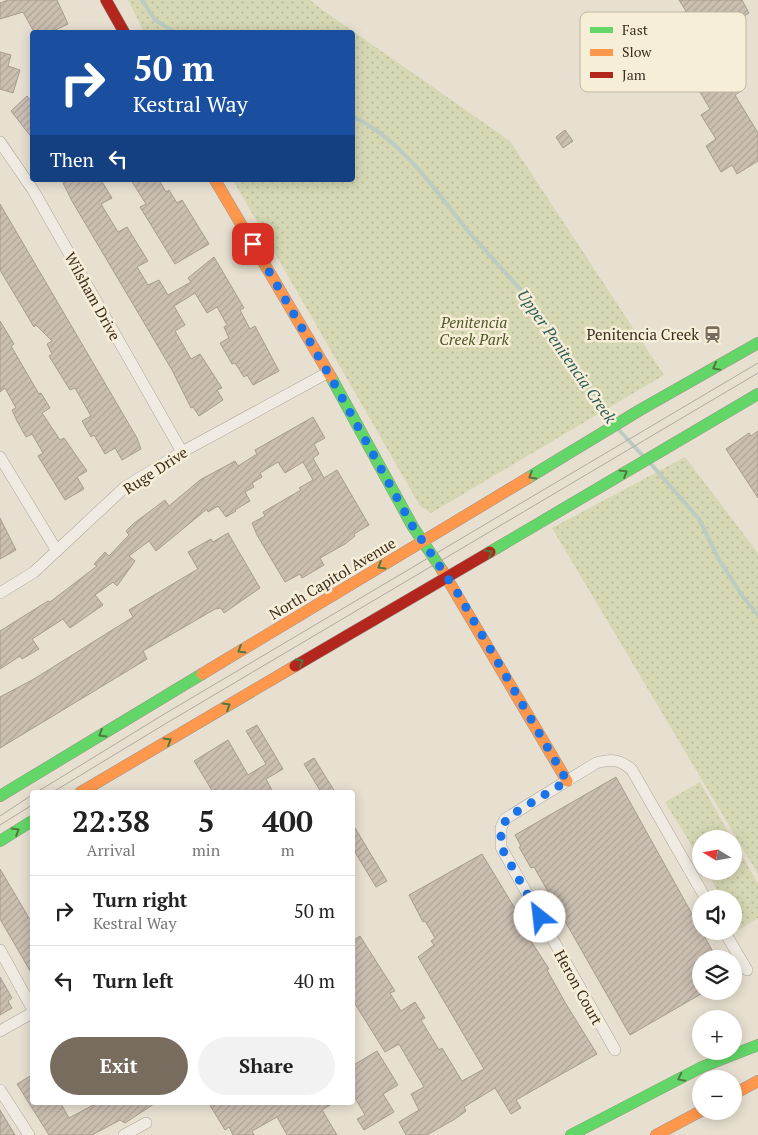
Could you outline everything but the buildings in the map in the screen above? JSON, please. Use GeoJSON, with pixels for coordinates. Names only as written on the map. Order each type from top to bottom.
{"type":"FeatureCollection","features":[{"type":"Feature","properties":{"kind":"main road"},"geometry":{"type":"LineString","coordinates":[[106,0],[123,30]]}},
{"type":"Feature","properties":{"kind":"main road"},"geometry":{"type":"LineString","coordinates":[[216,182],[423,541],[567,781]]}},
{"type":"Feature","properties":{"kind":"main road","name":"North Capitol Avenue"},"geometry":{"type":"LineString","coordinates":[[0,796],[640,410],[758,344]]}},
{"type":"Feature","properties":{"kind":"main road"},"geometry":{"type":"LineString","coordinates":[[84,790],[758,394]]}},
{"type":"Feature","properties":{"kind":"main road"},"geometry":{"type":"LineString","coordinates":[[0,841],[30,822]]}},
{"type":"Feature","properties":{"kind":"main road"},"geometry":{"type":"LineString","coordinates":[[571,1135],[638,1098],[702,1067],[758,1045]]}},
{"type":"Feature","properties":{"kind":"main road"},"geometry":{"type":"LineString","coordinates":[[742,1090],[758,1081]]}},
{"type":"Feature","properties":{"kind":"main road"},"geometry":{"type":"LineString","coordinates":[[656,1135],[692,1116]]}},
{"type":"Feature","properties":{"kind":"street","name":"Wilsham Drive"},"geometry":{"type":"LineString","coordinates":[[0,142],[33,190],[182,452]]}},
{"type":"Feature","properties":{"kind":"street","name":"Ruge Drive"},"geometry":{"type":"LineString","coordinates":[[0,593],[34,572],[125,488],[182,452],[327,373]]}},
{"type":"Feature","properties":{"kind":"street"},"geometry":{"type":"LineString","coordinates":[[0,457],[57,551]]}},
{"type":"Feature","properties":{"kind":"street"},"geometry":{"type":"LineString","coordinates":[[567,781],[596,763],[608,760],[617,760],[632,770],[701,890]]}},
{"type":"Feature","properties":{"kind":"street","name":"Heron Court"},"geometry":{"type":"LineString","coordinates":[[567,781],[508,817],[501,828],[501,847],[614,1050]]}},
{"type":"Feature","properties":{"kind":"street"},"geometry":{"type":"LineString","coordinates":[[729,940],[747,970]]}},
{"type":"Feature","properties":{"kind":"street"},"geometry":{"type":"LineString","coordinates":[[0,950],[30,1004]]}},
{"type":"Feature","properties":{"kind":"street"},"geometry":{"type":"LineString","coordinates":[[0,1031],[30,1015]]}},
{"type":"Feature","properties":{"kind":"street"},"geometry":{"type":"LineString","coordinates":[[0,1090],[29,1135]]}},
{"type":"Feature","properties":{"kind":"street"},"geometry":{"type":"LineString","coordinates":[[124,1135],[146,1122]]}},
{"type":"Feature","properties":{"kind":"green space","name":"Penitencia Creek Park"},"geometry":{"type":"Polygon","coordinates":[[[128,0],[311,0],[351,30],[143,30],[128,0]]]}},
{"type":"Feature","properties":{"kind":"green space","name":"Penitencia Creek Park"},"geometry":{"type":"Polygon","coordinates":[[[355,33],[510,141],[664,375],[431,513],[420,506],[234,182],[355,182],[355,33]]]}},
{"type":"Feature","properties":{"kind":"green space"},"geometry":{"type":"Polygon","coordinates":[[[685,457],[758,553],[758,874],[742,847],[742,830],[732,830],[552,528],[685,457]]]}},
{"type":"Feature","properties":{"kind":"green space"},"geometry":{"type":"Polygon","coordinates":[[[700,782],[727,830],[692,830],[692,846],[665,802],[700,782]]]}},
{"type":"Feature","properties":{"kind":"green space"},"geometry":{"type":"Polygon","coordinates":[[[742,855],[758,884],[758,918],[742,928],[742,890],[717,890],[712,880],[742,880],[742,855]]]}},
{"type":"Feature","properties":{"kind":"waterway","name":"Upper Penitencia Creek"},"geometry":{"type":"LineString","coordinates":[[142,0],[155,20],[171,30]]}},
{"type":"Feature","properties":{"kind":"waterway","name":"Upper Penitencia Creek"},"geometry":{"type":"LineString","coordinates":[[355,118],[386,138],[416,166],[467,230],[519,287],[555,335],[612,420]]}},
{"type":"Feature","properties":{"kind":"waterway","name":"Upper Penitencia Creek"},"geometry":{"type":"LineString","coordinates":[[619,430],[643,456]]}},
{"type":"Feature","properties":{"kind":"waterway","name":"Upper Penitencia Creek"},"geometry":{"type":"LineString","coordinates":[[651,464],[699,519],[718,558],[743,597],[758,615]]}},
{"type":"Feature","properties":{"kind":"tram line"},"geometry":{"type":"LineString","coordinates":[[40,790],[161,716],[758,363]]}},
{"type":"Feature","properties":{"kind":"tram line"},"geometry":{"type":"LineString","coordinates":[[56,790],[758,373]]}},
{"type":"Feature","properties":{"kind":"tram line"},"geometry":{"type":"LineString","coordinates":[[0,816],[30,796]]}},
{"type":"Feature","properties":{"kind":"tram line"},"geometry":{"type":"LineString","coordinates":[[0,825],[30,806]]}},
{"type":"Feature","properties":{"kind":"traffic: fast"},"geometry":{"type":"LineString","coordinates":[[528,478],[640,410],[758,343]]}},
{"type":"Feature","properties":{"kind":"traffic: fast"},"geometry":{"type":"LineString","coordinates":[[331,377],[413,527],[442,570]]}},
{"type":"Feature","properties":{"kind":"traffic: fast"},"geometry":{"type":"LineString","coordinates":[[490,552],[758,394]]}},
{"type":"Feature","properties":{"kind":"traffic: fast"},"geometry":{"type":"LineString","coordinates":[[0,796],[202,674]]}},
{"type":"Feature","properties":{"kind":"traffic: fast"},"geometry":{"type":"LineString","coordinates":[[0,841],[30,822]]}},
{"type":"Feature","properties":{"kind":"traffic: fast"},"geometry":{"type":"LineString","coordinates":[[571,1135],[702,1067],[758,1045]]}},
{"type":"Feature","properties":{"kind":"traffic: slow"},"geometry":{"type":"LineString","coordinates":[[216,182],[331,377]]}},
{"type":"Feature","properties":{"kind":"traffic: slow"},"geometry":{"type":"LineString","coordinates":[[202,674],[528,478]]}},
{"type":"Feature","properties":{"kind":"traffic: slow"},"geometry":{"type":"LineString","coordinates":[[442,570],[567,781]]}},
{"type":"Feature","properties":{"kind":"traffic: slow"},"geometry":{"type":"LineString","coordinates":[[84,790],[295,666]]}},
{"type":"Feature","properties":{"kind":"traffic: slow"},"geometry":{"type":"LineString","coordinates":[[742,1090],[758,1081]]}},
{"type":"Feature","properties":{"kind":"traffic: slow"},"geometry":{"type":"LineString","coordinates":[[656,1135],[692,1116]]}},
{"type":"Feature","properties":{"kind":"traffic: jam"},"geometry":{"type":"LineString","coordinates":[[106,0],[123,30]]}},
{"type":"Feature","properties":{"kind":"traffic: jam"},"geometry":{"type":"LineString","coordinates":[[295,666],[490,552]]}},
{"type":"Feature","properties":{"kind":"place","name":"Penitencia Creek"},"geometry":{"type":"Point","coordinates":[713,334]}},
{"type":"Feature","properties":{"kind":"route"},"geometry":{"type":"LineString","coordinates":[[253,244],[335,385],[413,527],[457,592],[567,781],[505,819],[499,837],[501,847],[540,917]]}}]}
